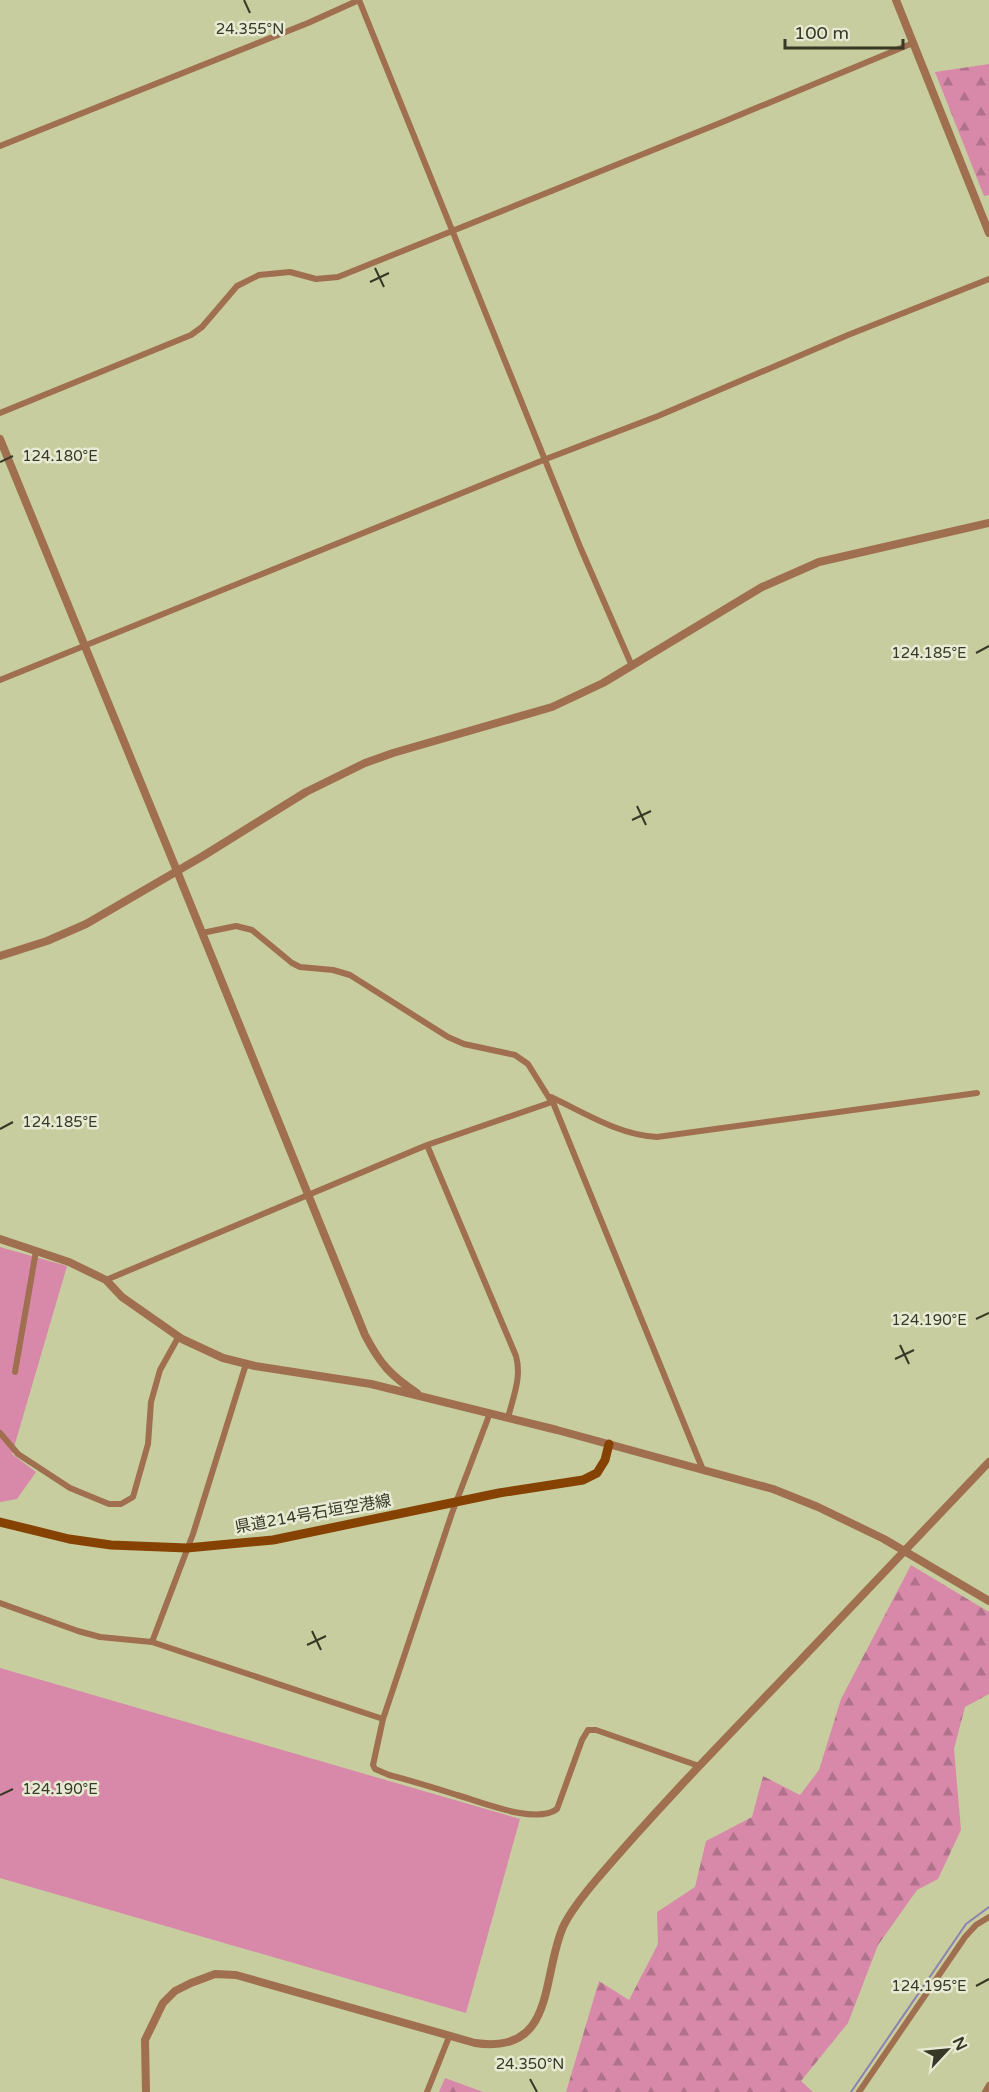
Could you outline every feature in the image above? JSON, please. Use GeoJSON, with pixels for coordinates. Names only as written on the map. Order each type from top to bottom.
{"type":"FeatureCollection","features":[{"type":"Feature","properties":{"kind":"main road","name":"県道214号石垣空港線"},"geometry":{"type":"LineString","coordinates":[[0,1522],[69,1539],[111,1545],[187,1548],[273,1540],[457,1502],[584,1480],[597,1473],[605,1460],[609,1444]]}},
{"type":"Feature","properties":{"kind":"street"},"geometry":{"type":"LineString","coordinates":[[0,146],[308,23],[359,0],[581,549],[632,666]]}},
{"type":"Feature","properties":{"kind":"street"},"geometry":{"type":"LineString","coordinates":[[896,0],[989,233]]}},
{"type":"Feature","properties":{"kind":"street"},"geometry":{"type":"LineString","coordinates":[[0,413],[191,335],[202,327],[237,286],[259,275],[290,272],[316,279],[338,277],[913,43]]}},
{"type":"Feature","properties":{"kind":"street"},"geometry":{"type":"LineString","coordinates":[[0,680],[658,416],[848,335],[989,279]]}},
{"type":"Feature","properties":{"kind":"street"},"geometry":{"type":"LineString","coordinates":[[0,439],[365,1335],[374,1353],[396,1379],[424,1397]]}},
{"type":"Feature","properties":{"kind":"street"},"geometry":{"type":"LineString","coordinates":[[0,956],[47,941],[86,924],[306,792],[343,773],[393,753],[552,707],[594,687],[752,592],[787,574],[819,562],[989,523]]}},
{"type":"Feature","properties":{"kind":"street"},"geometry":{"type":"LineString","coordinates":[[202,933],[236,926],[252,930],[300,967],[333,970],[350,975],[448,1037],[464,1044],[515,1055],[528,1064],[551,1099],[703,1470]]}},
{"type":"Feature","properties":{"kind":"street"},"geometry":{"type":"LineString","coordinates":[[106,1280],[427,1145],[551,1099],[619,1130],[641,1136],[657,1137],[977,1093]]}},
{"type":"Feature","properties":{"kind":"street"},"geometry":{"type":"LineString","coordinates":[[427,1145],[516,1356],[519,1368],[518,1379],[508,1418]]}},
{"type":"Feature","properties":{"kind":"street"},"geometry":{"type":"LineString","coordinates":[[0,1239],[69,1262],[106,1280],[122,1297],[182,1339],[223,1358],[246,1364],[371,1384],[609,1444],[773,1489],[818,1507],[903,1551],[989,1601]]}},
{"type":"Feature","properties":{"kind":"street"},"geometry":{"type":"LineString","coordinates":[[15,1372],[36,1251]]}},
{"type":"Feature","properties":{"kind":"street"},"geometry":{"type":"LineString","coordinates":[[0,1433],[18,1454],[70,1488],[109,1504],[121,1504],[134,1497],[148,1444],[154,1391],[160,1370],[179,1336]]}},
{"type":"Feature","properties":{"kind":"street"},"geometry":{"type":"LineString","coordinates":[[152,1642],[187,1548],[246,1364]]}},
{"type":"Feature","properties":{"kind":"street"},"geometry":{"type":"LineString","coordinates":[[490,1413],[383,1719],[372,1761],[375,1769],[491,1806],[520,1813],[549,1814],[557,1809],[582,1740],[588,1730],[596,1730],[699,1766]]}},
{"type":"Feature","properties":{"kind":"street"},"geometry":{"type":"LineString","coordinates":[[146,2092],[146,2040],[163,2002],[176,1991],[215,1974],[236,1975],[448,2037],[495,2046],[512,2041],[530,2031],[541,2011],[563,1927],[592,1885],[699,1766],[989,1462]]}},
{"type":"Feature","properties":{"kind":"street"},"geometry":{"type":"LineString","coordinates":[[0,1603],[100,1637],[152,1642],[383,1719]]}},
{"type":"Feature","properties":{"kind":"street"},"geometry":{"type":"LineString","coordinates":[[859,2092],[965,1937],[976,1925],[989,1917]]}},
{"type":"Feature","properties":{"kind":"street"},"geometry":{"type":"LineString","coordinates":[[427,2092],[448,2037]]}},
{"type":"Feature","properties":{"kind":"street"},"geometry":{"type":"LineString","coordinates":[[985,2092],[989,2085]]}},
{"type":"Feature","properties":{"kind":"green space"},"geometry":{"type":"Polygon","coordinates":[[[989,64],[989,195],[984,196],[935,72],[989,64]]]}},
{"type":"Feature","properties":{"kind":"green space"},"geometry":{"type":"Polygon","coordinates":[[[0,1247],[67,1266],[12,1454],[36,1472],[17,1499],[0,1502],[0,1247]]]}},
{"type":"Feature","properties":{"kind":"green space"},"geometry":{"type":"Polygon","coordinates":[[[911,1565],[989,1612],[989,1694],[965,1707],[954,1749],[961,1830],[938,1879],[917,1890],[878,1945],[848,2023],[801,2081],[813,2092],[566,2092],[599,1981],[629,2000],[658,1944],[657,1912],[695,1887],[706,1841],[752,1817],[763,1776],[800,1795],[819,1770],[841,1699],[911,1565]]]}},
{"type":"Feature","properties":{"kind":"green space"},"geometry":{"type":"Polygon","coordinates":[[[0,1668],[520,1819],[466,2013],[0,1878],[0,1668]]]}},
{"type":"Feature","properties":{"kind":"green space"},"geometry":{"type":"Polygon","coordinates":[[[445,2078],[483,2092],[439,2092],[445,2078]]]}},
{"type":"Feature","properties":{"kind":"waterway"},"geometry":{"type":"LineString","coordinates":[[851,2092],[966,1924],[989,1907]]}}]}
